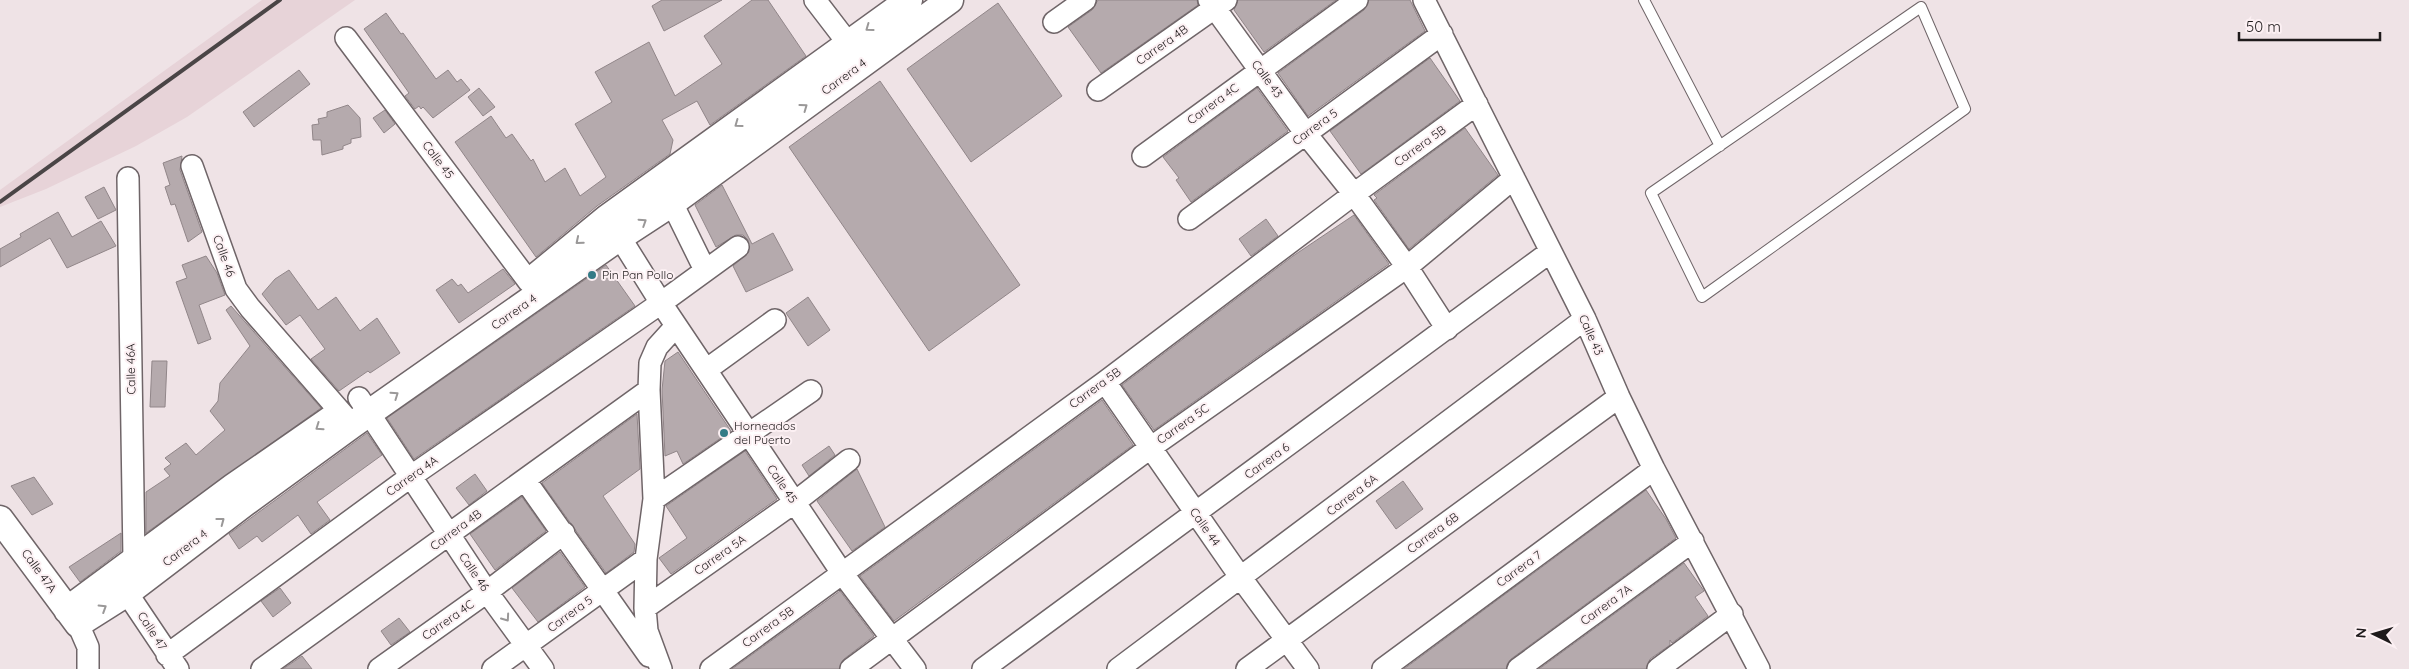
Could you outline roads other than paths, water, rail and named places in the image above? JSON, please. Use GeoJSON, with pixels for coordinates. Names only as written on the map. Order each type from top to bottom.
{"type":"FeatureCollection","features":[{"type":"Feature","properties":{"kind":"street"},"geometry":{"type":"LineString","coordinates":[[815,0],[848,43]]}},
{"type":"Feature","properties":{"kind":"street","name":"Carrera 4"},"geometry":{"type":"LineString","coordinates":[[73,617],[134,559],[239,495],[614,227],[848,43],[909,0]]}},
{"type":"Feature","properties":{"kind":"street","name":"Carrera 4"},"geometry":{"type":"LineString","coordinates":[[355,412],[530,282],[614,227],[672,203],[950,0]]}},
{"type":"Feature","properties":{"kind":"street"},"geometry":{"type":"LineString","coordinates":[[1054,22],[1085,0]]}},
{"type":"Feature","properties":{"kind":"street","name":"Carrera 4C"},"geometry":{"type":"LineString","coordinates":[[1143,156],[1357,0]]}},
{"type":"Feature","properties":{"kind":"street","name":"Calle 43"},"geometry":{"type":"LineString","coordinates":[[1424,0],[1585,319],[1619,397],[1654,469],[1760,669]]}},
{"type":"Feature","properties":{"kind":"street","name":"Calle 43"},"geometry":{"type":"LineString","coordinates":[[1217,3],[1260,70],[1407,267],[1448,329]]}},
{"type":"Feature","properties":{"kind":"street","name":"Carrera 4B"},"geometry":{"type":"LineString","coordinates":[[1098,90],[1217,3]]}},
{"type":"Feature","properties":{"kind":"street","name":"Carrera 5"},"geometry":{"type":"LineString","coordinates":[[1188,219],[1442,34]]}},
{"type":"Feature","properties":{"kind":"street","name":"Calle 45"},"geometry":{"type":"LineString","coordinates":[[346,38],[530,282]]}},
{"type":"Feature","properties":{"kind":"street","name":"Carrera 5B"},"geometry":{"type":"LineString","coordinates":[[711,669],[1105,382],[1354,194],[1477,104]]}},
{"type":"Feature","properties":{"kind":"street","name":"Calle 46"},"geometry":{"type":"LineString","coordinates":[[192,166],[236,289],[250,308],[355,412],[410,477],[487,592],[543,669]]}},
{"type":"Feature","properties":{"kind":"street","name":"Calle 46A"},"geometry":{"type":"LineString","coordinates":[[128,178],[134,559]]}},
{"type":"Feature","properties":{"kind":"street","name":"Carrera 5C"},"geometry":{"type":"LineString","coordinates":[[851,669],[1150,448],[1407,267],[1514,178]]}},
{"type":"Feature","properties":{"kind":"street"},"geometry":{"type":"LineString","coordinates":[[672,203],[705,270]]}},
{"type":"Feature","properties":{"kind":"street","name":"Calle 45"},"geometry":{"type":"LineString","coordinates":[[614,227],[660,303],[842,573],[915,669]]}},
{"type":"Feature","properties":{"kind":"street","name":"Carrera 4A"},"geometry":{"type":"LineString","coordinates":[[172,662],[410,477],[738,247]]}},
{"type":"Feature","properties":{"kind":"street","name":"Carrera 6"},"geometry":{"type":"LineString","coordinates":[[983,669],[1448,329],[1550,252]]}},
{"type":"Feature","properties":{"kind":"street","name":"Carrera 6A"},"geometry":{"type":"LineString","coordinates":[[1118,669],[1585,319]]}},
{"type":"Feature","properties":{"kind":"street"},"geometry":{"type":"LineString","coordinates":[[706,370],[775,320]]}},
{"type":"Feature","properties":{"kind":"street"},"geometry":{"type":"LineString","coordinates":[[660,669],[647,632],[645,608],[646,559],[654,498],[649,390],[650,363],[657,347],[676,326]]}},
{"type":"Feature","properties":{"kind":"street","name":"Calle 44"},"geometry":{"type":"LineString","coordinates":[[1105,382],[1195,513],[1308,669]]}},
{"type":"Feature","properties":{"kind":"street","name":"Carrera 4B"},"geometry":{"type":"LineString","coordinates":[[262,669],[649,390]]}},
{"type":"Feature","properties":{"kind":"street"},"geometry":{"type":"LineString","coordinates":[[654,498],[811,391]]}},
{"type":"Feature","properties":{"kind":"street","name":"Carrera 6B"},"geometry":{"type":"LineString","coordinates":[[1247,669],[1619,397]]}},
{"type":"Feature","properties":{"kind":"street","name":"Carrera 5A"},"geometry":{"type":"LineString","coordinates":[[645,608],[795,502],[849,460]]}},
{"type":"Feature","properties":{"kind":"street","name":"Carrera 7"},"geometry":{"type":"LineString","coordinates":[[1383,669],[1654,469]]}},
{"type":"Feature","properties":{"kind":"street"},"geometry":{"type":"LineString","coordinates":[[525,480],[660,669]]}},
{"type":"Feature","properties":{"kind":"street","name":"Carrera 4"},"geometry":{"type":"LineString","coordinates":[[73,617],[127,593],[239,495]]}},
{"type":"Feature","properties":{"kind":"street","name":"Calle 47A"},"geometry":{"type":"LineString","coordinates":[[0,519],[73,617]]}},
{"type":"Feature","properties":{"kind":"street","name":"Carrera 4C"},"geometry":{"type":"LineString","coordinates":[[378,669],[487,592],[564,533]]}},
{"type":"Feature","properties":{"kind":"street","name":"Carrera 7A"},"geometry":{"type":"LineString","coordinates":[[1518,669],[1693,541]]}},
{"type":"Feature","properties":{"kind":"street","name":"Carrera 5"},"geometry":{"type":"LineString","coordinates":[[493,669],[646,559]]}},
{"type":"Feature","properties":{"kind":"street","name":"Calle 47"},"geometry":{"type":"LineString","coordinates":[[127,593],[172,662]]}},
{"type":"Feature","properties":{"kind":"street"},"geometry":{"type":"LineString","coordinates":[[1658,669],[1732,614]]}},
{"type":"Feature","properties":{"kind":"street"},"geometry":{"type":"LineString","coordinates":[[73,617],[88,647],[88,669]]}},
{"type":"Feature","properties":{"kind":"lane"},"geometry":{"type":"LineString","coordinates":[[1644,0],[1720,146]]}},
{"type":"Feature","properties":{"kind":"lane"},"geometry":{"type":"LineString","coordinates":[[1921,7],[1965,108],[1702,297],[1651,194],[1720,146],[1921,7]]}},
{"type":"Feature","properties":{"kind":"railway"},"geometry":{"type":"LineString","coordinates":[[0,202],[280,0]]}},
{"type":"Feature","properties":{"kind":"place","name":"Pin Pan Pollo"},"geometry":{"type":"Point","coordinates":[592,275]}},
{"type":"Feature","properties":{"kind":"place","name":"Horneados del Puerto"},"geometry":{"type":"Point","coordinates":[724,433]}}]}
